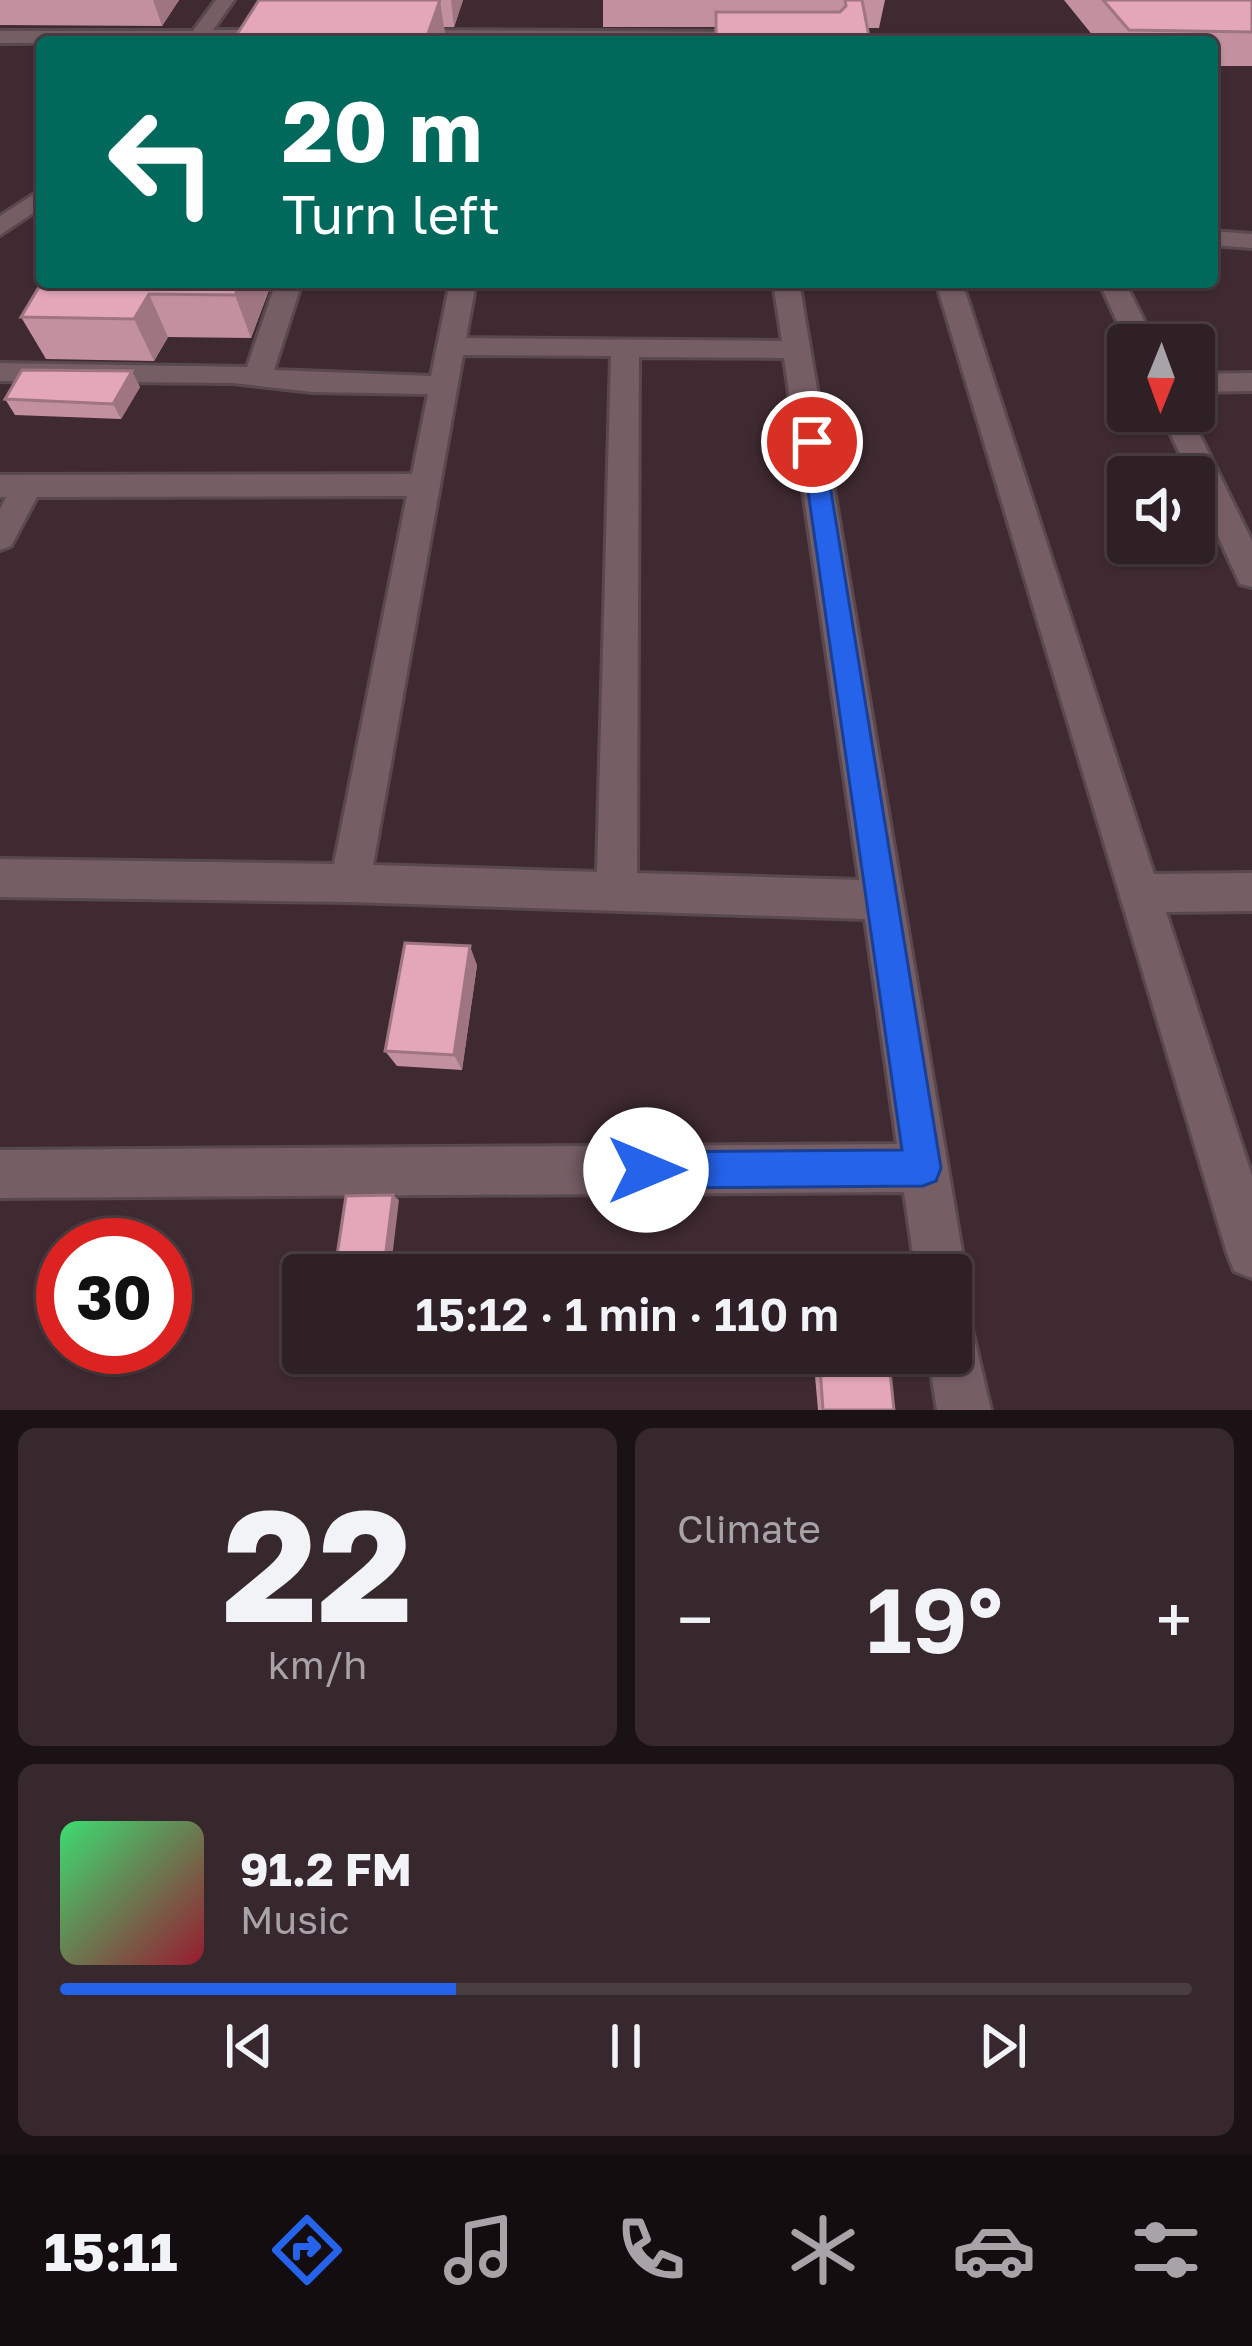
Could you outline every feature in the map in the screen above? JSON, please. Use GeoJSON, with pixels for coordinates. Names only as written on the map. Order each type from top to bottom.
{"type":"FeatureCollection","features":[{"type":"Feature","properties":{"kind":"street"},"geometry":{"type":"LineString","coordinates":[[200,36],[225,0]]}},
{"type":"Feature","properties":{"kind":"street"},"geometry":{"type":"LineString","coordinates":[[243,36],[258,18]]}},
{"type":"Feature","properties":{"kind":"street"},"geometry":{"type":"LineString","coordinates":[[0,37],[36,37]]}},
{"type":"Feature","properties":{"kind":"street"},"geometry":{"type":"LineString","coordinates":[[0,228],[36,201]]}},
{"type":"Feature","properties":{"kind":"street"},"geometry":{"type":"LineString","coordinates":[[1218,238],[1252,241]]}},
{"type":"Feature","properties":{"kind":"street"},"geometry":{"type":"LineString","coordinates":[[258,375],[287,288]]}},
{"type":"Feature","properties":{"kind":"street"},"geometry":{"type":"LineString","coordinates":[[350,883],[462,288]]}},
{"type":"Feature","properties":{"kind":"street"},"geometry":{"type":"LineString","coordinates":[[787,288],[937,1254]]}},
{"type":"Feature","properties":{"kind":"street"},"geometry":{"type":"LineString","coordinates":[[951,288],[1137,892],[1242,1192],[1252,1253]]}},
{"type":"Feature","properties":{"kind":"street"},"geometry":{"type":"LineString","coordinates":[[1115,288],[1132,324]]}},
{"type":"Feature","properties":{"kind":"street"},"geometry":{"type":"LineString","coordinates":[[452,346],[798,350]]}},
{"type":"Feature","properties":{"kind":"street"},"geometry":{"type":"LineString","coordinates":[[617,892],[625,349]]}},
{"type":"Feature","properties":{"kind":"street"},"geometry":{"type":"LineString","coordinates":[[0,372],[258,375],[311,383],[445,385]]}},
{"type":"Feature","properties":{"kind":"street"},"geometry":{"type":"LineString","coordinates":[[1215,383],[1252,382]]}},
{"type":"Feature","properties":{"kind":"street"},"geometry":{"type":"LineString","coordinates":[[1184,432],[1252,575]]}},
{"type":"Feature","properties":{"kind":"street"},"geometry":{"type":"LineString","coordinates":[[0,538],[14,486],[427,484]]}},
{"type":"Feature","properties":{"kind":"street"},"geometry":{"type":"LineString","coordinates":[[0,878],[350,883],[879,900]]}},
{"type":"Feature","properties":{"kind":"street"},"geometry":{"type":"LineString","coordinates":[[1137,892],[1252,892]]}},
{"type":"Feature","properties":{"kind":"street"},"geometry":{"type":"LineString","coordinates":[[0,1174],[923,1168]]}},
{"type":"Feature","properties":{"kind":"street"},"geometry":{"type":"LineString","coordinates":[[958,1374],[964,1410]]}},
{"type":"Feature","properties":{"kind":"building"},"geometry":{"type":"Polygon","coordinates":[[[259,0],[440,0],[427,36],[236,36],[259,0]]]}},
{"type":"Feature","properties":{"kind":"building"},"geometry":{"type":"Polygon","coordinates":[[[845,0],[862,0],[869,36],[716,36],[716,12],[840,12],[845,0]]]}},
{"type":"Feature","properties":{"kind":"building"},"geometry":{"type":"Polygon","coordinates":[[[1103,0],[1252,0],[1252,32],[1129,30],[1103,0]]]}},
{"type":"Feature","properties":{"kind":"building"},"geometry":{"type":"Polygon","coordinates":[[[38,288],[238,288],[235,295],[149,294],[134,319],[21,317],[38,288]]]}},
{"type":"Feature","properties":{"kind":"building"},"geometry":{"type":"Polygon","coordinates":[[[22,370],[132,371],[113,404],[5,399],[22,370]]]}},
{"type":"Feature","properties":{"kind":"building"},"geometry":{"type":"Polygon","coordinates":[[[405,943],[470,946],[454,1055],[385,1051],[405,943]]]}},
{"type":"Feature","properties":{"kind":"building"},"geometry":{"type":"Polygon","coordinates":[[[393,1195],[386,1254],[337,1254],[346,1196],[393,1195]]]}},
{"type":"Feature","properties":{"kind":"building"},"geometry":{"type":"Polygon","coordinates":[[[820,1374],[890,1374],[894,1410],[823,1410],[820,1374]]]}},
{"type":"Feature","properties":{"kind":"route"},"geometry":{"type":"LineString","coordinates":[[646,1170],[923,1168],[812,442]]}}]}
